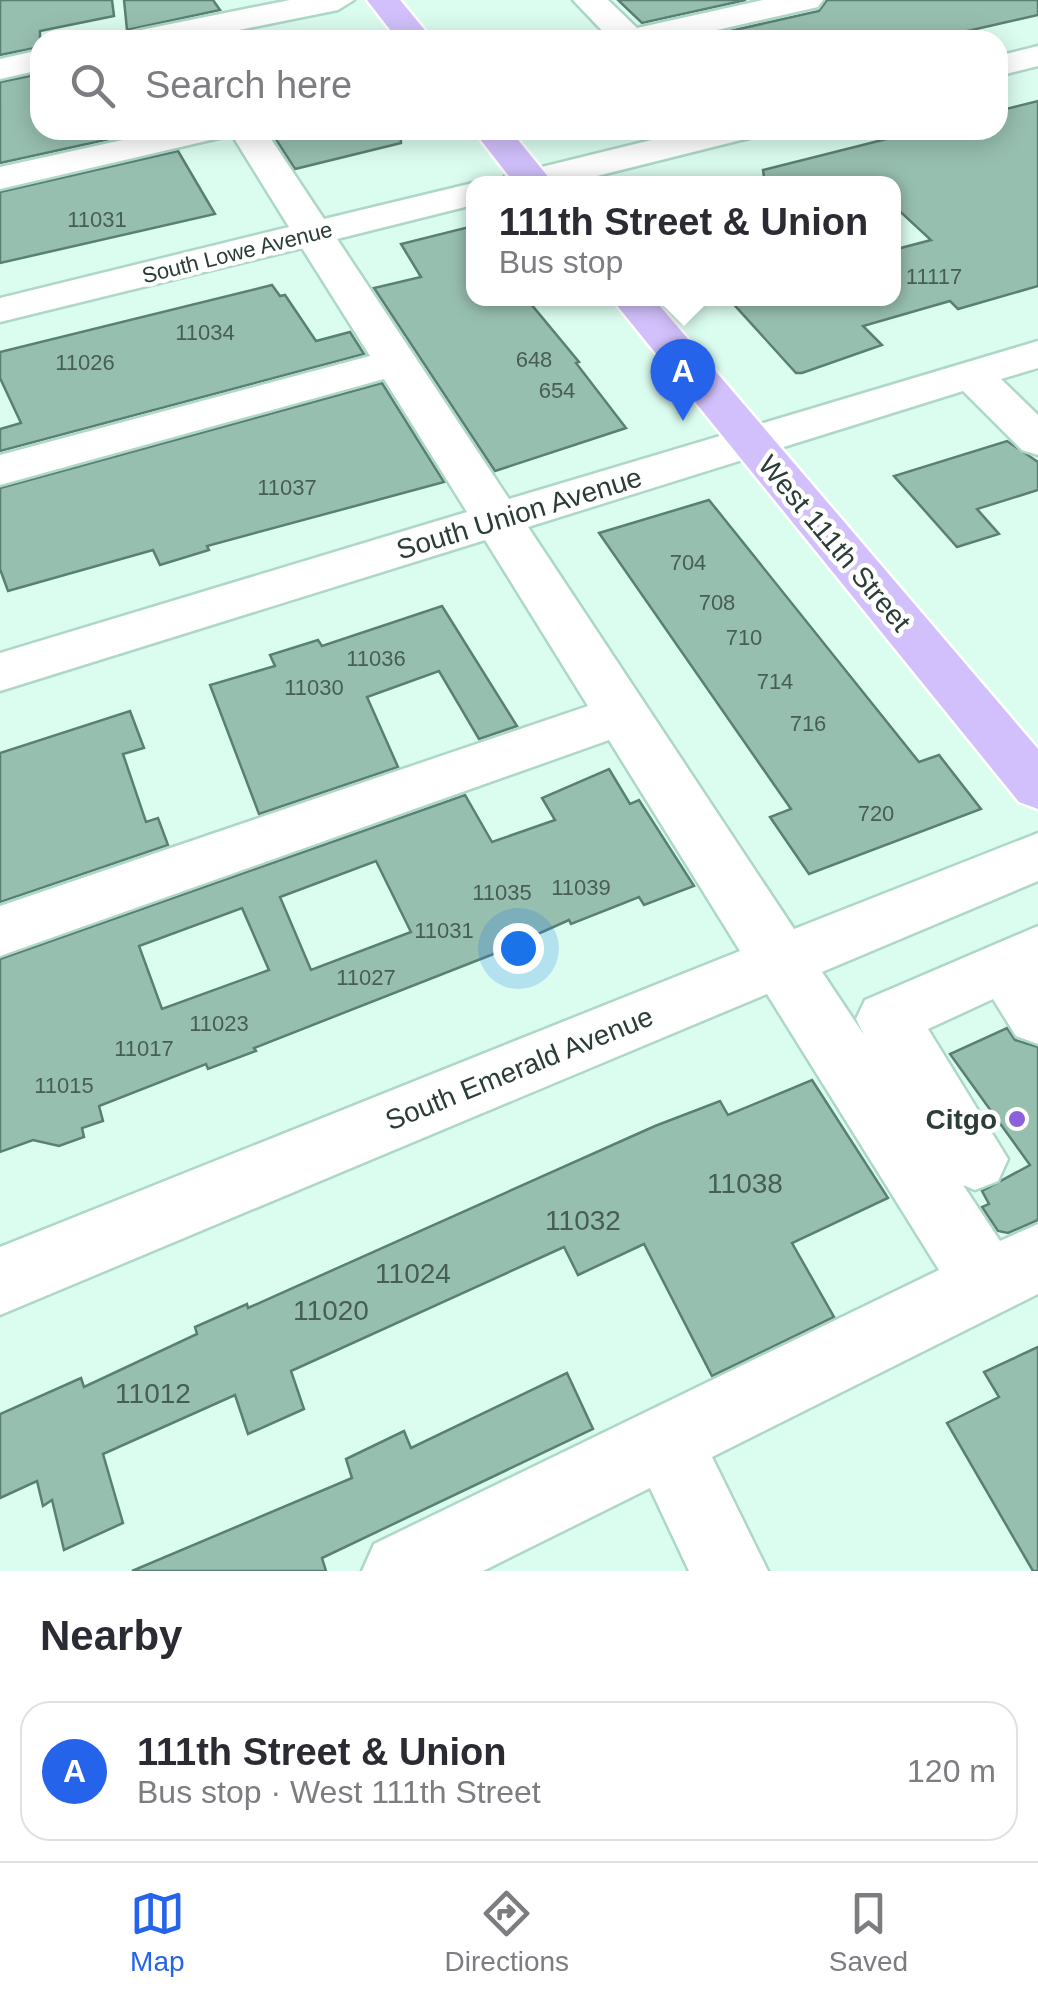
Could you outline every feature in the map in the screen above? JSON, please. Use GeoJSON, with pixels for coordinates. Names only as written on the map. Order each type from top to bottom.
{"type":"FeatureCollection","features":[{"type":"Feature","properties":{"kind":"main road"},"geometry":{"type":"LineString","coordinates":[[382,0],[408,30]]}},
{"type":"Feature","properties":{"kind":"main road"},"geometry":{"type":"LineString","coordinates":[[498,140],[525,176]]}},
{"type":"Feature","properties":{"kind":"main road","name":"West 111th Street"},"geometry":{"type":"LineString","coordinates":[[638,306],[1038,787]]}},
{"type":"Feature","properties":{"kind":"street"},"geometry":{"type":"LineString","coordinates":[[164,0],[182,30]]}},
{"type":"Feature","properties":{"kind":"street"},"geometry":{"type":"LineString","coordinates":[[211,30],[338,0]]}},
{"type":"Feature","properties":{"kind":"street"},"geometry":{"type":"LineString","coordinates":[[589,0],[620,30]]}},
{"type":"Feature","properties":{"kind":"street"},"geometry":{"type":"LineString","coordinates":[[674,30],[807,0]]}},
{"type":"Feature","properties":{"kind":"street"},"geometry":{"type":"LineString","coordinates":[[1008,64],[1038,56]]}},
{"type":"Feature","properties":{"kind":"street"},"geometry":{"type":"LineString","coordinates":[[0,68],[30,62]]}},
{"type":"Feature","properties":{"kind":"street"},"geometry":{"type":"LineString","coordinates":[[0,178],[173,140]]}},
{"type":"Feature","properties":{"kind":"street"},"geometry":{"type":"LineString","coordinates":[[253,140],[780,961],[1012,1271],[402,1571]]}},
{"type":"Feature","properties":{"kind":"street"},"geometry":{"type":"LineString","coordinates":[[552,176],[692,140]]}},
{"type":"Feature","properties":{"kind":"street","name":"South Lowe Avenue"},"geometry":{"type":"LineString","coordinates":[[0,310],[466,196]]}},
{"type":"Feature","properties":{"kind":"street","name":"South Union Avenue"},"geometry":{"type":"LineString","coordinates":[[0,672],[1038,354]]}},
{"type":"Feature","properties":{"kind":"street"},"geometry":{"type":"LineString","coordinates":[[0,470],[396,362]]}},
{"type":"Feature","properties":{"kind":"street"},"geometry":{"type":"LineString","coordinates":[[971,374],[1038,440]]}},
{"type":"Feature","properties":{"kind":"street"},"geometry":{"type":"LineString","coordinates":[[0,930],[622,715]]}},
{"type":"Feature","properties":{"kind":"street","name":"South Emerald Avenue"},"geometry":{"type":"LineString","coordinates":[[0,1281],[1038,856]]}},
{"type":"Feature","properties":{"kind":"street"},"geometry":{"type":"LineString","coordinates":[[979,882],[1037,963]]}},
{"type":"Feature","properties":{"kind":"street"},"geometry":{"type":"LineString","coordinates":[[1037,963],[1019,990],[1038,1016]]}},
{"type":"Feature","properties":{"kind":"street"},"geometry":{"type":"LineString","coordinates":[[975,1159],[887,1018],[1037,963]]}},
{"type":"Feature","properties":{"kind":"street"},"geometry":{"type":"LineString","coordinates":[[680,1469],[728,1571]]}},
{"type":"Feature","properties":{"kind":"building"},"geometry":{"type":"Polygon","coordinates":[[[0,0],[112,0],[114,16],[30,30],[30,49],[0,55],[0,0]]]}},
{"type":"Feature","properties":{"kind":"building"},"geometry":{"type":"Polygon","coordinates":[[[124,0],[213,0],[220,10],[127,30],[124,0]]]}},
{"type":"Feature","properties":{"kind":"building"},"geometry":{"type":"Polygon","coordinates":[[[618,0],[746,0],[642,23],[618,0]]]}},
{"type":"Feature","properties":{"kind":"building"},"geometry":{"type":"Polygon","coordinates":[[[827,0],[1038,0],[1038,15],[972,30],[734,30],[819,11],[827,0]]]}},
{"type":"Feature","properties":{"kind":"building"},"geometry":{"type":"Polygon","coordinates":[[[30,76],[30,140],[105,140],[0,163],[0,82],[30,76]]]}},
{"type":"Feature","properties":{"kind":"building"},"geometry":{"type":"Polygon","coordinates":[[[1038,101],[1038,286],[958,309],[950,301],[863,326],[882,345],[796,373],[735,306],[901,306],[901,248],[931,240],[901,212],[901,176],[764,176],[763,170],[882,140],[1008,140],[1008,108],[1038,101]]]}},
{"type":"Feature","properties":{"kind":"building"},"geometry":{"type":"Polygon","coordinates":[[[276,140],[401,140],[401,143],[295,169],[276,140]]]}},
{"type":"Feature","properties":{"kind":"building"},"geometry":{"type":"Polygon","coordinates":[[[178,151],[215,214],[0,263],[0,192],[178,151]]]}},
{"type":"Feature","properties":{"kind":"building"},"geometry":{"type":"Polygon","coordinates":[[[466,228],[466,306],[533,306],[626,428],[495,471],[374,288],[421,277],[401,244],[466,228]]]}},
{"type":"Feature","properties":{"kind":"building"},"geometry":{"type":"Polygon","coordinates":[[[272,285],[280,296],[285,295],[316,341],[350,332],[364,354],[0,451],[0,429],[21,423],[0,378],[0,352],[272,285]]]}},
{"type":"Feature","properties":{"kind":"building"},"geometry":{"type":"Polygon","coordinates":[[[382,383],[444,482],[207,546],[209,550],[160,565],[153,550],[8,591],[0,569],[0,488],[382,383]]]}},
{"type":"Feature","properties":{"kind":"building"},"geometry":{"type":"Polygon","coordinates":[[[1007,441],[1038,462],[1038,490],[977,509],[999,534],[957,547],[894,476],[1007,441]]]}},
{"type":"Feature","properties":{"kind":"building"},"geometry":{"type":"Polygon","coordinates":[[[709,500],[919,762],[939,755],[981,809],[809,874],[770,817],[791,809],[599,533],[709,500]]]}},
{"type":"Feature","properties":{"kind":"building"},"geometry":{"type":"Polygon","coordinates":[[[442,606],[517,726],[479,739],[439,671],[367,697],[398,767],[259,814],[210,685],[275,666],[270,655],[318,640],[322,646],[442,606]]]}},
{"type":"Feature","properties":{"kind":"building"},"geometry":{"type":"Polygon","coordinates":[[[130,711],[144,748],[123,754],[146,822],[158,818],[168,845],[0,902],[0,753],[130,711]]]}},
{"type":"Feature","properties":{"kind":"building"},"geometry":{"type":"Polygon","coordinates":[[[609,769],[630,804],[639,800],[694,886],[644,905],[639,897],[571,924],[569,920],[491,955],[254,1048],[256,1051],[208,1069],[206,1064],[99,1106],[103,1121],[82,1128],[84,1137],[59,1146],[33,1140],[0,1152],[0,959],[465,795],[492,842],[555,820],[542,798],[609,769]],[[376,861],[280,897],[311,970],[411,932],[376,861]],[[242,908],[139,946],[162,1009],[269,970],[242,908]]]}},
{"type":"Feature","properties":{"kind":"building","name":"Citgo"},"geometry":{"type":"Polygon","coordinates":[[[1007,1028],[1015,1040],[1038,1047],[1038,1220],[1008,1233],[998,1231],[982,1207],[989,1204],[982,1191],[1030,1165],[950,1054],[1007,1028]]]}},
{"type":"Feature","properties":{"kind":"building"},"geometry":{"type":"Polygon","coordinates":[[[812,1080],[888,1198],[792,1243],[834,1317],[712,1376],[644,1244],[578,1275],[564,1247],[291,1371],[304,1409],[248,1434],[235,1395],[103,1454],[123,1523],[64,1550],[52,1500],[43,1506],[37,1481],[0,1498],[0,1414],[81,1378],[84,1387],[197,1334],[195,1327],[247,1304],[248,1308],[655,1126],[720,1101],[728,1115],[812,1080]]]}},
{"type":"Feature","properties":{"kind":"building"},"geometry":{"type":"Polygon","coordinates":[[[1038,1347],[1038,1571],[1033,1571],[947,1423],[999,1397],[984,1372],[1038,1347]]]}},
{"type":"Feature","properties":{"kind":"building"},"geometry":{"type":"Polygon","coordinates":[[[567,1373],[593,1429],[322,1558],[326,1571],[132,1571],[352,1478],[346,1459],[404,1431],[411,1448],[567,1373]]]}},
{"type":"Feature","properties":{"kind":"place","name":"111th Street & Union"},"geometry":{"type":"Point","coordinates":[683,421]}},
{"type":"Feature","properties":{"kind":"place","name":"Citgo"},"geometry":{"type":"Point","coordinates":[1017,1119]}}]}
